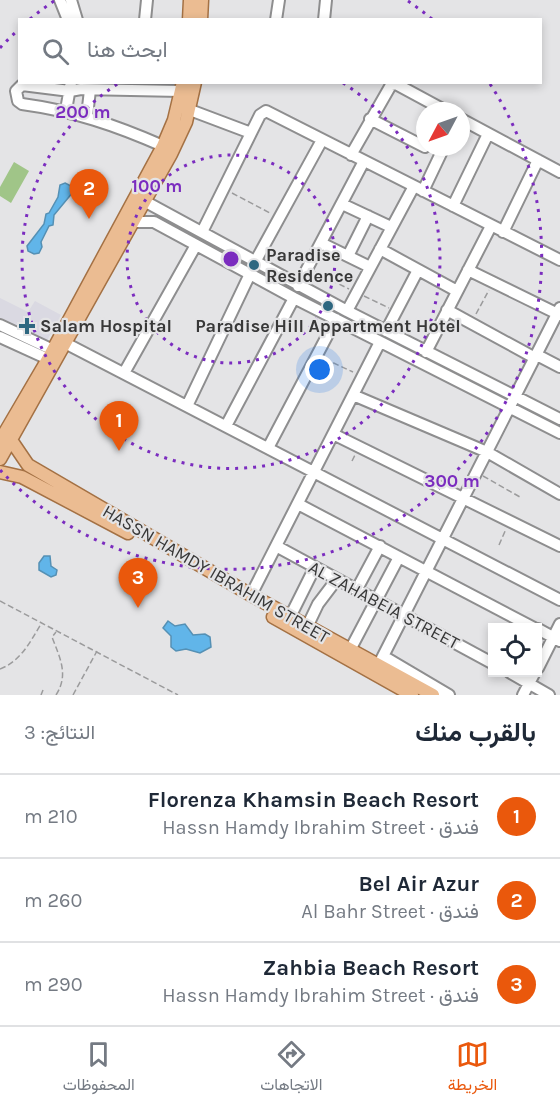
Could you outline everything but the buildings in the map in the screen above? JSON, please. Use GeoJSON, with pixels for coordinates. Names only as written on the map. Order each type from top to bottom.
{"type":"FeatureCollection","features":[{"type":"Feature","properties":{"kind":"main road"},"geometry":{"type":"LineString","coordinates":[[189,18],[190,0]]}},
{"type":"Feature","properties":{"kind":"main road"},"geometry":{"type":"LineString","coordinates":[[201,18],[202,0]]}},
{"type":"Feature","properties":{"kind":"main road"},"geometry":{"type":"LineString","coordinates":[[6,440],[67,344],[177,144],[190,110],[195,84]]}},
{"type":"Feature","properties":{"kind":"main road"},"geometry":{"type":"LineString","coordinates":[[0,459],[6,440],[50,355],[163,146],[182,87]]}},
{"type":"Feature","properties":{"kind":"main road","name":"HASSN HAMDY IBRAHIM STREET"},"geometry":{"type":"LineString","coordinates":[[6,440],[25,471],[131,535],[412,695]]}},
{"type":"Feature","properties":{"kind":"main road","name":"HASSN HAMDY IBRAHIM STREET"},"geometry":{"type":"LineString","coordinates":[[0,472],[25,471],[307,627],[350,650],[380,661],[433,695]]}},
{"type":"Feature","properties":{"kind":"street"},"geometry":{"type":"LineString","coordinates":[[60,0],[67,18]]}},
{"type":"Feature","properties":{"kind":"street"},"geometry":{"type":"LineString","coordinates":[[72,0],[76,18]]}},
{"type":"Feature","properties":{"kind":"street"},"geometry":{"type":"LineString","coordinates":[[145,18],[147,0]]}},
{"type":"Feature","properties":{"kind":"street"},"geometry":{"type":"LineString","coordinates":[[276,18],[279,0]]}},
{"type":"Feature","properties":{"kind":"street"},"geometry":{"type":"LineString","coordinates":[[324,18],[326,0]]}},
{"type":"Feature","properties":{"kind":"street"},"geometry":{"type":"LineString","coordinates":[[351,155],[370,119],[393,84],[428,102]]}},
{"type":"Feature","properties":{"kind":"street"},"geometry":{"type":"LineString","coordinates":[[163,146],[87,116],[66,110],[22,104],[18,101],[16,91],[22,85],[182,87]]}},
{"type":"Feature","properties":{"kind":"street"},"geometry":{"type":"LineString","coordinates":[[66,110],[79,87]]}},
{"type":"Feature","properties":{"kind":"street"},"geometry":{"type":"LineString","coordinates":[[79,87],[87,116]]}},
{"type":"Feature","properties":{"kind":"street"},"geometry":{"type":"LineString","coordinates":[[190,110],[250,133]]}},
{"type":"Feature","properties":{"kind":"street"},"geometry":{"type":"LineString","coordinates":[[202,232],[250,133],[261,113],[266,111],[560,260]]}},
{"type":"Feature","properties":{"kind":"street"},"geometry":{"type":"LineString","coordinates":[[370,119],[416,142]]}},
{"type":"Feature","properties":{"kind":"street"},"geometry":{"type":"LineString","coordinates":[[470,124],[560,172]]}},
{"type":"Feature","properties":{"kind":"street"},"geometry":{"type":"LineString","coordinates":[[453,206],[488,134]]}},
{"type":"Feature","properties":{"kind":"street"},"geometry":{"type":"LineString","coordinates":[[255,261],[322,140]]}},
{"type":"Feature","properties":{"kind":"street"},"geometry":{"type":"LineString","coordinates":[[347,311],[391,228],[439,156]]}},
{"type":"Feature","properties":{"kind":"street"},"geometry":{"type":"LineString","coordinates":[[503,232],[538,160]]}},
{"type":"Feature","properties":{"kind":"street"},"geometry":{"type":"LineString","coordinates":[[298,286],[364,161]]}},
{"type":"Feature","properties":{"kind":"street"},"geometry":{"type":"LineString","coordinates":[[146,202],[298,286],[560,419]]}},
{"type":"Feature","properties":{"kind":"street"},"geometry":{"type":"LineString","coordinates":[[342,204],[391,228]]}},
{"type":"Feature","properties":{"kind":"street"},"geometry":{"type":"LineString","coordinates":[[163,227],[164,219],[168,214]]}},
{"type":"Feature","properties":{"kind":"street"},"geometry":{"type":"LineString","coordinates":[[348,256],[368,216]]}},
{"type":"Feature","properties":{"kind":"street"},"geometry":{"type":"LineString","coordinates":[[135,222],[148,220],[163,227],[294,298],[560,433]]}},
{"type":"Feature","properties":{"kind":"street"},"geometry":{"type":"LineString","coordinates":[[426,352],[491,226]]}},
{"type":"Feature","properties":{"kind":"street"},"geometry":{"type":"LineString","coordinates":[[321,243],[370,267]]}},
{"type":"Feature","properties":{"kind":"street"},"geometry":{"type":"LineString","coordinates":[[124,373],[196,244]]}},
{"type":"Feature","properties":{"kind":"street"},"geometry":{"type":"LineString","coordinates":[[380,249],[457,291]]}},
{"type":"Feature","properties":{"kind":"street"},"geometry":{"type":"LineString","coordinates":[[386,331],[418,270]]}},
{"type":"Feature","properties":{"kind":"street"},"geometry":{"type":"LineString","coordinates":[[449,695],[380,661],[559,313],[468,270]]}},
{"type":"Feature","properties":{"kind":"street"},"geometry":{"type":"LineString","coordinates":[[187,406],[250,274]]}},
{"type":"Feature","properties":{"kind":"street"},"geometry":{"type":"LineString","coordinates":[[273,286],[279,276]]}},
{"type":"Feature","properties":{"kind":"street"},"geometry":{"type":"LineString","coordinates":[[226,426],[294,298]]}},
{"type":"Feature","properties":{"kind":"street"},"geometry":{"type":"LineString","coordinates":[[447,310],[536,357],[560,367]]}},
{"type":"Feature","properties":{"kind":"street"},"geometry":{"type":"LineString","coordinates":[[268,448],[336,319]]}},
{"type":"Feature","properties":{"kind":"street"},"geometry":{"type":"LineString","coordinates":[[0,325],[50,355]]}},
{"type":"Feature","properties":{"kind":"street"},"geometry":{"type":"LineString","coordinates":[[0,337],[50,355]]}},
{"type":"Feature","properties":{"kind":"street"},"geometry":{"type":"LineString","coordinates":[[397,351],[404,340]]}},
{"type":"Feature","properties":{"kind":"street"},"geometry":{"type":"LineString","coordinates":[[251,595],[380,342]]}},
{"type":"Feature","properties":{"kind":"street"},"geometry":{"type":"LineString","coordinates":[[67,344],[560,600]]}},
{"type":"Feature","properties":{"kind":"street"},"geometry":{"type":"LineString","coordinates":[[353,395],[487,452],[560,494]]}},
{"type":"Feature","properties":{"kind":"street"},"geometry":{"type":"LineString","coordinates":[[333,434],[560,546]]}},
{"type":"Feature","properties":{"kind":"street"},"geometry":{"type":"LineString","coordinates":[[298,504],[526,623]]}},
{"type":"Feature","properties":{"kind":"street","name":"AL ZAHABEIA STREET"},"geometry":{"type":"LineString","coordinates":[[276,546],[488,661]]}},
{"type":"Feature","properties":{"kind":"street"},"geometry":{"type":"LineString","coordinates":[[357,589],[380,546]]}},
{"type":"Feature","properties":{"kind":"street"},"geometry":{"type":"LineString","coordinates":[[350,650],[399,557]]}},
{"type":"Feature","properties":{"kind":"street"},"geometry":{"type":"LineString","coordinates":[[290,617],[315,567]]}},
{"type":"Feature","properties":{"kind":"street"},"geometry":{"type":"LineString","coordinates":[[307,627],[318,604],[337,579]]}},
{"type":"Feature","properties":{"kind":"street"},"geometry":{"type":"LineString","coordinates":[[542,660],[556,639],[560,624]]}},
{"type":"Feature","properties":{"kind":"street"},"geometry":{"type":"LineString","coordinates":[[542,631],[556,639]]}},
{"type":"Feature","properties":{"kind":"street"},"geometry":{"type":"LineString","coordinates":[[517,677],[549,695]]}},
{"type":"Feature","properties":{"kind":"street"},"geometry":{"type":"LineString","coordinates":[[523,695],[532,677]]}},
{"type":"Feature","properties":{"kind":"path"},"geometry":{"type":"LineString","coordinates":[[223,189],[279,218]]}},
{"type":"Feature","properties":{"kind":"path"},"geometry":{"type":"LineString","coordinates":[[309,265],[313,271],[396,311]]}},
{"type":"Feature","properties":{"kind":"path"},"geometry":{"type":"LineString","coordinates":[[471,323],[493,282]]}},
{"type":"Feature","properties":{"kind":"path"},"geometry":{"type":"LineString","coordinates":[[317,355],[362,377]]}},
{"type":"Feature","properties":{"kind":"path"},"geometry":{"type":"LineString","coordinates":[[477,473],[520,497]]}},
{"type":"Feature","properties":{"kind":"path"},"geometry":{"type":"LineString","coordinates":[[499,545],[510,520]]}},
{"type":"Feature","properties":{"kind":"path"},"geometry":{"type":"LineString","coordinates":[[0,601],[97,650],[178,695]]}},
{"type":"Feature","properties":{"kind":"path"},"geometry":{"type":"LineString","coordinates":[[0,669],[10,665],[24,652],[42,623]]}},
{"type":"Feature","properties":{"kind":"path"},"geometry":{"type":"LineString","coordinates":[[56,695],[63,684],[63,667],[52,638],[57,631]]}},
{"type":"Feature","properties":{"kind":"path"},"geometry":{"type":"LineString","coordinates":[[74,695],[97,650]]}},
{"type":"Feature","properties":{"kind":"path"},"geometry":{"type":"LineString","coordinates":[[41,695],[43,690]]}},
{"type":"Feature","properties":{"kind":"path"},"geometry":{"type":"LineString","coordinates":[[166,695],[168,691]]}},
{"type":"Feature","properties":{"kind":"shaded area","name":"Salam Hospital"},"geometry":{"type":"Polygon","coordinates":[[[0,298],[28,312],[35,301],[61,315],[39,355],[0,338],[0,298]]]}},
{"type":"Feature","properties":{"kind":"green space"},"geometry":{"type":"Polygon","coordinates":[[[14,162],[29,171],[11,203],[0,196],[0,187],[14,162]]]}},
{"type":"Feature","properties":{"kind":"water"},"geometry":{"type":"Polygon","coordinates":[[[65,183],[71,186],[73,192],[54,215],[53,225],[49,226],[41,242],[42,247],[39,253],[34,254],[28,251],[27,246],[44,224],[46,214],[49,213],[58,197],[60,185],[65,183]]]}},
{"type":"Feature","properties":{"kind":"water"},"geometry":{"type":"Polygon","coordinates":[[[44,556],[50,556],[51,566],[57,570],[56,575],[51,577],[39,570],[39,563],[44,556]]]}},
{"type":"Feature","properties":{"kind":"water"},"geometry":{"type":"Polygon","coordinates":[[[168,621],[175,626],[185,624],[193,635],[205,634],[210,637],[211,647],[200,653],[186,649],[176,651],[171,647],[171,636],[163,628],[168,621]]]}},
{"type":"Feature","properties":{"kind":"place","name":"Bel Air Azur"},"geometry":{"type":"Point","coordinates":[89,219]}},
{"type":"Feature","properties":{"kind":"place","name":"Paradise Residence"},"geometry":{"type":"Point","coordinates":[254,265]}},
{"type":"Feature","properties":{"kind":"place","name":"Paradise Hill Appartment Hotel"},"geometry":{"type":"Point","coordinates":[328,306]}},
{"type":"Feature","properties":{"kind":"place","name":"Salam Hospital"},"geometry":{"type":"Point","coordinates":[27,326]}},
{"type":"Feature","properties":{"kind":"place","name":"Florenza Khamsin Beach Resort"},"geometry":{"type":"Point","coordinates":[119,451]}},
{"type":"Feature","properties":{"kind":"place","name":"Zahbia Beach Resort"},"geometry":{"type":"Point","coordinates":[138,608]}}]}
